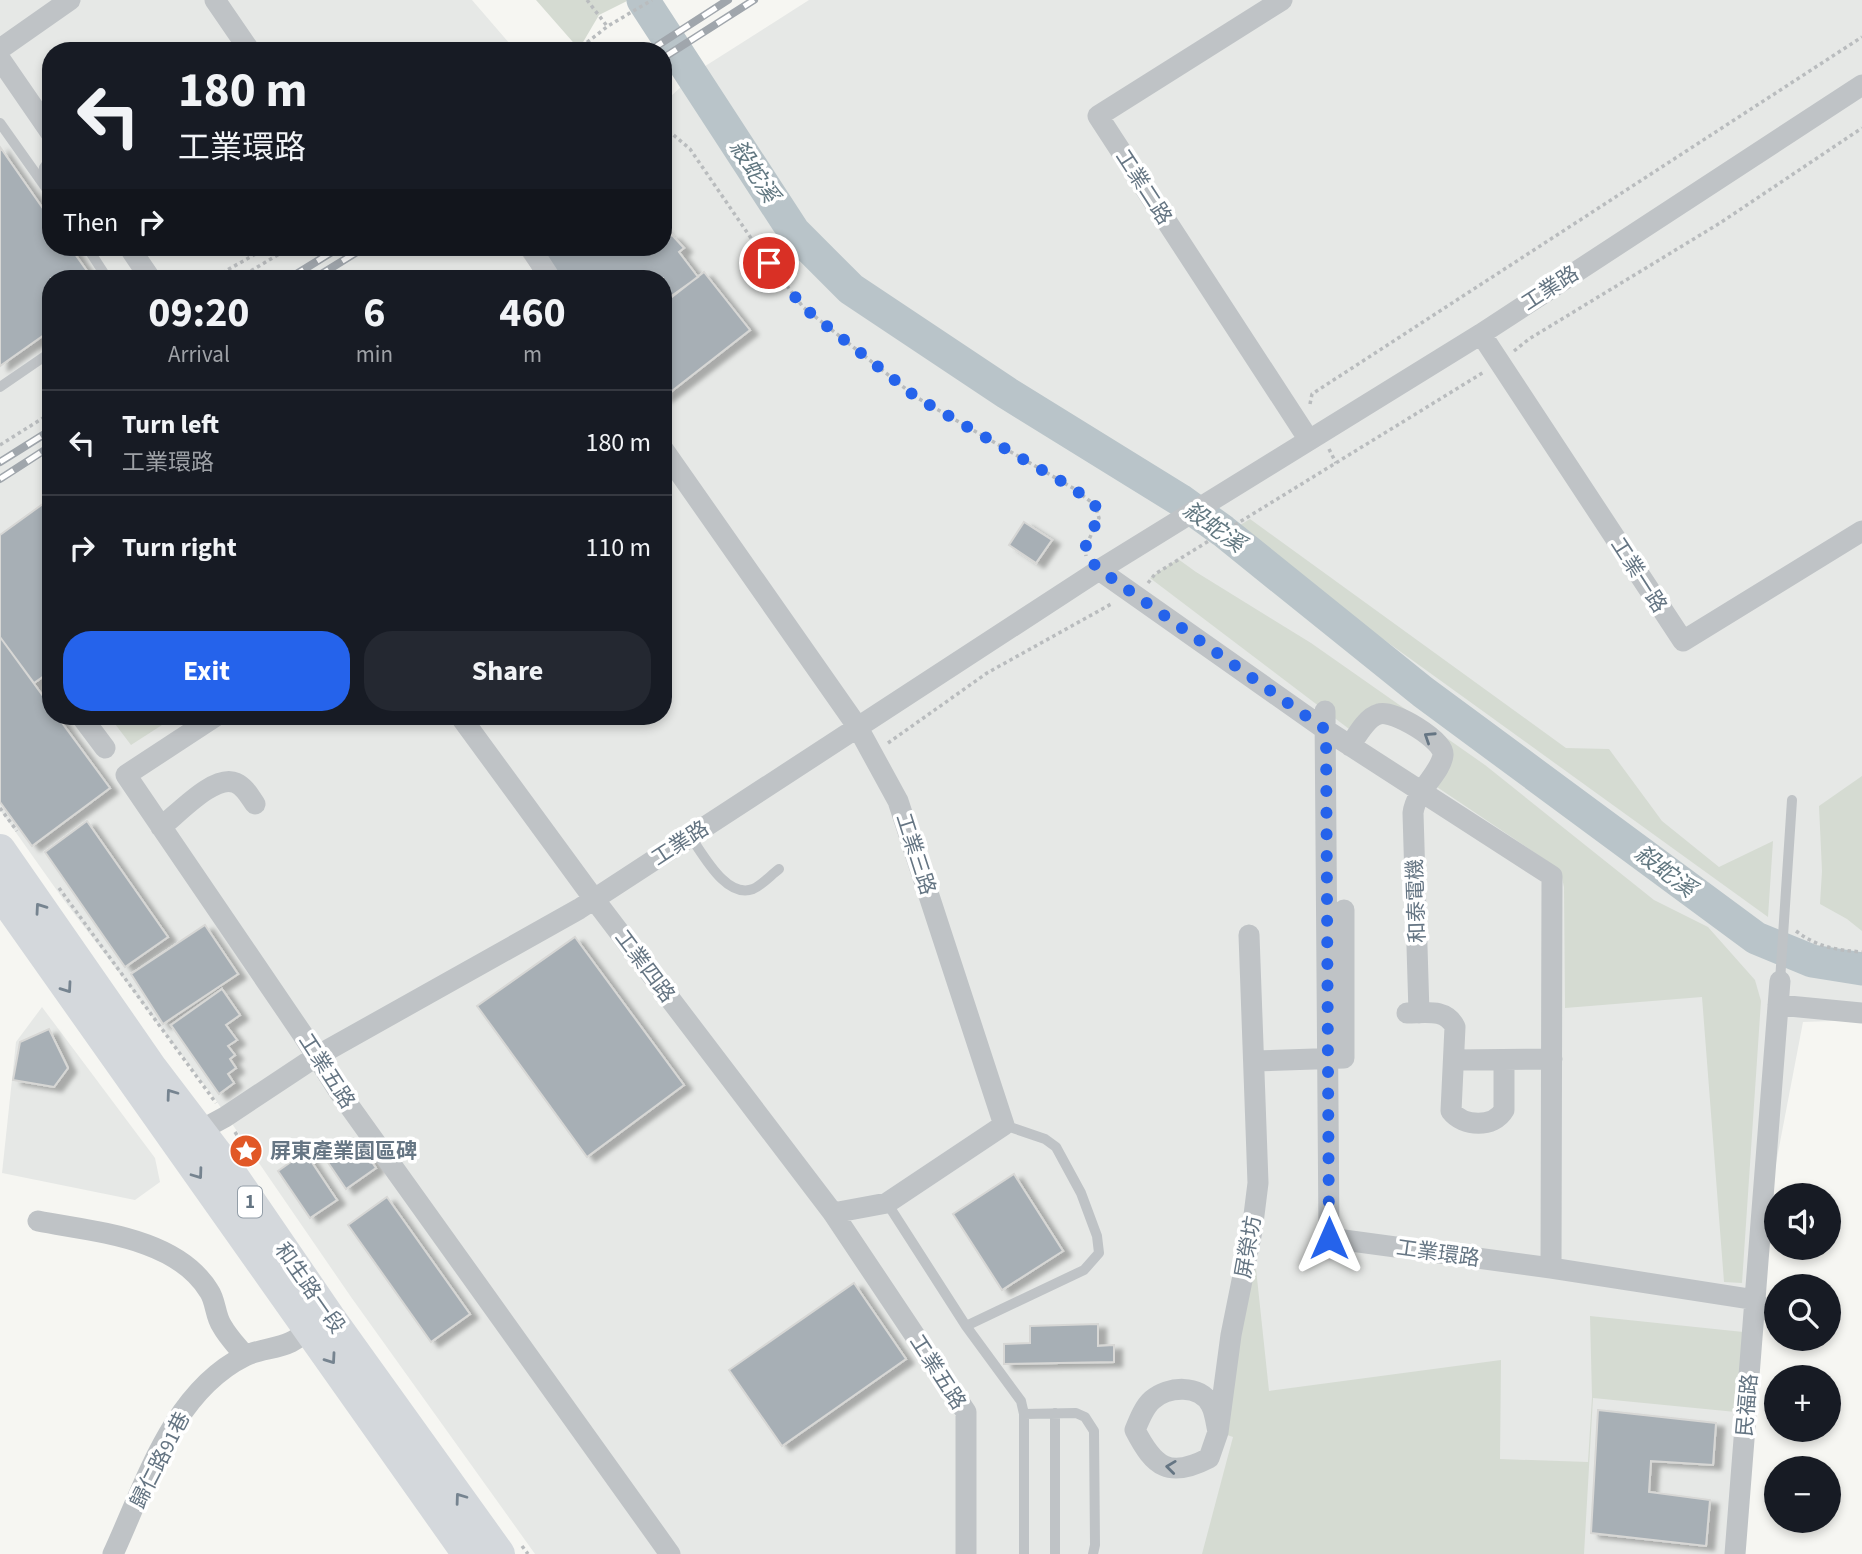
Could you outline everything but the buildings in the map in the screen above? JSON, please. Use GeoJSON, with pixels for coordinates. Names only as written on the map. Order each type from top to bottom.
{"type":"FeatureCollection","features":[{"type":"Feature","properties":{"kind":"main road","name":"和生路一段"},"geometry":{"type":"LineString","coordinates":[[0,850],[187,1138]]}},
{"type":"Feature","properties":{"kind":"main road","name":"和生路一段"},"geometry":{"type":"LineString","coordinates":[[0,892],[187,1138],[225,1165],[319,1323],[468,1554]]}},
{"type":"Feature","properties":{"kind":"main road","name":"和生路一段"},"geometry":{"type":"LineString","coordinates":[[319,1323],[499,1554]]}},
{"type":"Feature","properties":{"kind":"street"},"geometry":{"type":"LineString","coordinates":[[0,49],[70,0]]}},
{"type":"Feature","properties":{"kind":"street"},"geometry":{"type":"LineString","coordinates":[[216,0],[244,42]]}},
{"type":"Feature","properties":{"kind":"street","name":"工業二路"},"geometry":{"type":"LineString","coordinates":[[1282,0],[1098,116],[1315,436]]}},
{"type":"Feature","properties":{"kind":"street"},"geometry":{"type":"LineString","coordinates":[[0,59],[42,120]]}},
{"type":"Feature","properties":{"kind":"street","name":"工業路"},"geometry":{"type":"LineString","coordinates":[[187,1138],[225,1117],[317,1056],[594,899],[1100,570],[1481,334],[1862,85]]}},
{"type":"Feature","properties":{"kind":"street","name":"工業一路"},"geometry":{"type":"LineString","coordinates":[[1481,334],[1683,641],[1862,531]]}},
{"type":"Feature","properties":{"kind":"street","name":"工業三路"},"geometry":{"type":"LineString","coordinates":[[672,462],[857,726],[898,801],[1004,1125]]}},
{"type":"Feature","properties":{"kind":"street"},"geometry":{"type":"LineString","coordinates":[[1100,570],[1326,721],[1350,746],[1552,876],[1551,1268]]}},
{"type":"Feature","properties":{"kind":"street"},"geometry":{"type":"LineString","coordinates":[[1350,746],[1373,716],[1383,712],[1400,717],[1440,744],[1444,752],[1442,761],[1421,792]]}},
{"type":"Feature","properties":{"kind":"street","name":"工業環路"},"geometry":{"type":"LineString","coordinates":[[1326,721],[1329,1238],[1551,1268],[1756,1300]]}},
{"type":"Feature","properties":{"kind":"street"},"geometry":{"type":"LineString","coordinates":[[88,725],[105,748]]}},
{"type":"Feature","properties":{"kind":"street","name":"工業五路"},"geometry":{"type":"LineString","coordinates":[[202,725],[126,775],[340,1093],[670,1554]]}},
{"type":"Feature","properties":{"kind":"street","name":"工業四路"},"geometry":{"type":"LineString","coordinates":[[467,725],[594,899],[833,1213]]}},
{"type":"Feature","properties":{"kind":"street"},"geometry":{"type":"LineString","coordinates":[[161,827],[212,786],[224,780],[244,788],[255,804]]}},
{"type":"Feature","properties":{"kind":"street","name":"和泰電機"},"geometry":{"type":"LineString","coordinates":[[1421,792],[1413,813],[1413,1013],[1442,1013],[1451,1018],[1456,1035],[1451,1111],[1456,1118],[1469,1122],[1488,1122],[1501,1115],[1504,1110],[1504,1060]]}},
{"type":"Feature","properties":{"kind":"street"},"geometry":{"type":"LineString","coordinates":[[1254,1061],[1344,1058],[1344,910]]}},
{"type":"Feature","properties":{"kind":"street","name":"屏榮坊"},"geometry":{"type":"LineString","coordinates":[[1218,1432],[1231,1335],[1252,1231],[1258,1183],[1249,934]]}},
{"type":"Feature","properties":{"kind":"street","name":"民福路"},"geometry":{"type":"LineString","coordinates":[[1735,1554],[1780,981]]}},
{"type":"Feature","properties":{"kind":"street"},"geometry":{"type":"LineString","coordinates":[[1778,1005],[1862,1013]]}},
{"type":"Feature","properties":{"kind":"street"},"geometry":{"type":"LineString","coordinates":[[1455,1060],[1552,1059]]}},
{"type":"Feature","properties":{"kind":"street"},"geometry":{"type":"LineString","coordinates":[[833,1213],[887,1203],[1004,1125]]}},
{"type":"Feature","properties":{"kind":"street","name":"工業五路"},"geometry":{"type":"LineString","coordinates":[[833,1213],[967,1412],[967,1554]]}},
{"type":"Feature","properties":{"kind":"street"},"geometry":{"type":"LineString","coordinates":[[38,1222],[137,1240],[192,1269],[210,1292],[221,1326],[245,1356]]}},
{"type":"Feature","properties":{"kind":"street","name":"歸仁路91巷"},"geometry":{"type":"LineString","coordinates":[[113,1554],[158,1455],[190,1401],[215,1376],[245,1356],[292,1342],[319,1323]]}},
{"type":"Feature","properties":{"kind":"lane"},"geometry":{"type":"LineString","coordinates":[[0,123],[42,182]]}},
{"type":"Feature","properties":{"kind":"lane"},"geometry":{"type":"LineString","coordinates":[[0,387],[42,358]]}},
{"type":"Feature","properties":{"kind":"lane"},"geometry":{"type":"LineString","coordinates":[[1780,981],[1792,800]]}},
{"type":"Feature","properties":{"kind":"lane"},"geometry":{"type":"LineString","coordinates":[[690,836],[721,879],[732,888],[743,891],[754,889],[779,869]]}},
{"type":"Feature","properties":{"kind":"lane"},"geometry":{"type":"LineString","coordinates":[[966,1326],[1084,1270],[1098,1253],[1097,1236],[1081,1193],[1056,1147],[1045,1139],[1004,1125]]}},
{"type":"Feature","properties":{"kind":"lane"},"geometry":{"type":"LineString","coordinates":[[887,1203],[966,1326],[1021,1401],[1024,1414],[1024,1554]]}},
{"type":"Feature","properties":{"kind":"lane"},"geometry":{"type":"LineString","coordinates":[[1055,1413],[1055,1554]]}},
{"type":"Feature","properties":{"kind":"lane"},"geometry":{"type":"LineString","coordinates":[[1024,1414],[1076,1413],[1085,1418],[1094,1431],[1094,1554]]}},
{"type":"Feature","properties":{"kind":"path"},"geometry":{"type":"LineString","coordinates":[[587,0],[608,26]]}},
{"type":"Feature","properties":{"kind":"path"},"geometry":{"type":"LineString","coordinates":[[588,42],[608,26],[652,0]]}},
{"type":"Feature","properties":{"kind":"path"},"geometry":{"type":"LineString","coordinates":[[1336,463],[1315,436],[1310,417],[1312,394],[1862,37]]}},
{"type":"Feature","properties":{"kind":"path"},"geometry":{"type":"LineString","coordinates":[[869,748],[887,744],[987,673],[1107,605],[1119,602],[1135,604],[1142,600],[1154,574],[1720,223],[1862,128]]}},
{"type":"Feature","properties":{"kind":"path"},"geometry":{"type":"LineString","coordinates":[[672,134],[690,149],[752,241],[803,307],[916,397],[1073,488],[1095,505],[1099,517],[1085,548],[1087,558],[1100,570]]}},
{"type":"Feature","properties":{"kind":"path"},"geometry":{"type":"LineString","coordinates":[[227,270],[252,256]]}},
{"type":"Feature","properties":{"kind":"path"},"geometry":{"type":"LineString","coordinates":[[252,270],[276,256]]}},
{"type":"Feature","properties":{"kind":"path"},"geometry":{"type":"LineString","coordinates":[[0,445],[42,419]]}},
{"type":"Feature","properties":{"kind":"path"},"geometry":{"type":"LineString","coordinates":[[1784,921],[1818,946],[1862,952]]}},
{"type":"Feature","properties":{"kind":"shaded area"},"geometry":{"type":"Polygon","coordinates":[[[0,0],[472,0],[508,42],[42,42],[42,256],[672,256],[672,95],[699,70],[809,0],[1862,0],[1862,1020],[1803,1022],[1772,1183],[1764,1183],[1764,1226],[1751,1294],[1730,1554],[535,1554],[351,1297],[215,1099],[63,899],[0,810],[0,0]]]}},
{"type":"Feature","properties":{"kind":"shaded area"},"geometry":{"type":"Polygon","coordinates":[[[536,0],[629,0],[599,15],[583,42],[573,42],[536,0]]]}},
{"type":"Feature","properties":{"kind":"shaded area"},"geometry":{"type":"Polygon","coordinates":[[[1250,519],[1566,748],[1609,749],[1662,821],[1719,867],[1773,841],[1768,917],[1232,530],[1250,519]]]}},
{"type":"Feature","properties":{"kind":"shaded area"},"geometry":{"type":"Polygon","coordinates":[[[1178,559],[1311,643],[1485,765],[1654,900],[1708,927],[1755,980],[1761,1001],[1742,1283],[1724,1282],[1702,997],[1565,1008],[1564,887],[1562,878],[1553,865],[1428,781],[1444,752],[1383,712],[1357,735],[1150,578],[1178,559]]]}},
{"type":"Feature","properties":{"kind":"shaded area"},"geometry":{"type":"Polygon","coordinates":[[[116,725],[162,725],[131,745],[116,725]]]}},
{"type":"Feature","properties":{"kind":"shaded area"},"geometry":{"type":"Polygon","coordinates":[[[1862,776],[1862,931],[1820,904],[1822,871],[1819,806],[1862,776]]]}},
{"type":"Feature","properties":{"kind":"shaded area"},"geometry":{"type":"Polygon","coordinates":[[[42,1007],[155,1158],[160,1182],[135,1200],[2,1173],[16,1042],[42,1007]]]}},
{"type":"Feature","properties":{"kind":"shaded area"},"geometry":{"type":"Polygon","coordinates":[[[1252,1231],[1269,1391],[1501,1360],[1500,1459],[1588,1462],[1592,1397],[1590,1316],[1753,1333],[1746,1413],[1593,1398],[1584,1554],[1202,1554],[1233,1437],[1218,1432],[1252,1231]]]}},
{"type":"Feature","properties":{"kind":"waterway","name":"殺蛇溪"},"geometry":{"type":"LineString","coordinates":[[643,0],[670,42]]}},
{"type":"Feature","properties":{"kind":"waterway","name":"殺蛇溪"},"geometry":{"type":"LineString","coordinates":[[672,45],[794,232],[851,289],[1007,393],[1180,500],[1223,531],[1423,692],[1756,938],[1812,961],[1862,969]]}},
{"type":"Feature","properties":{"kind":"railway"},"geometry":{"type":"LineString","coordinates":[[663,42],[728,0]]}},
{"type":"Feature","properties":{"kind":"railway"},"geometry":{"type":"LineString","coordinates":[[672,52],[754,0]]}},
{"type":"Feature","properties":{"kind":"railway"},"geometry":{"type":"LineString","coordinates":[[303,270],[325,256]]}},
{"type":"Feature","properties":{"kind":"railway"},"geometry":{"type":"LineString","coordinates":[[328,270],[350,256]]}},
{"type":"Feature","properties":{"kind":"railway"},"geometry":{"type":"LineString","coordinates":[[0,462],[42,436]]}},
{"type":"Feature","properties":{"kind":"railway"},"geometry":{"type":"LineString","coordinates":[[0,479],[42,452]]}},
{"type":"Feature","properties":{"kind":"place","name":"屏東產業園區碑"},"geometry":{"type":"Point","coordinates":[246,1151]}},
{"type":"Feature","properties":{"kind":"route"},"geometry":{"type":"LineString","coordinates":[[769,263],[803,307],[916,397],[1073,488],[1095,505],[1099,517],[1085,548],[1087,558],[1100,570],[1326,730],[1329,1238]]}}]}
